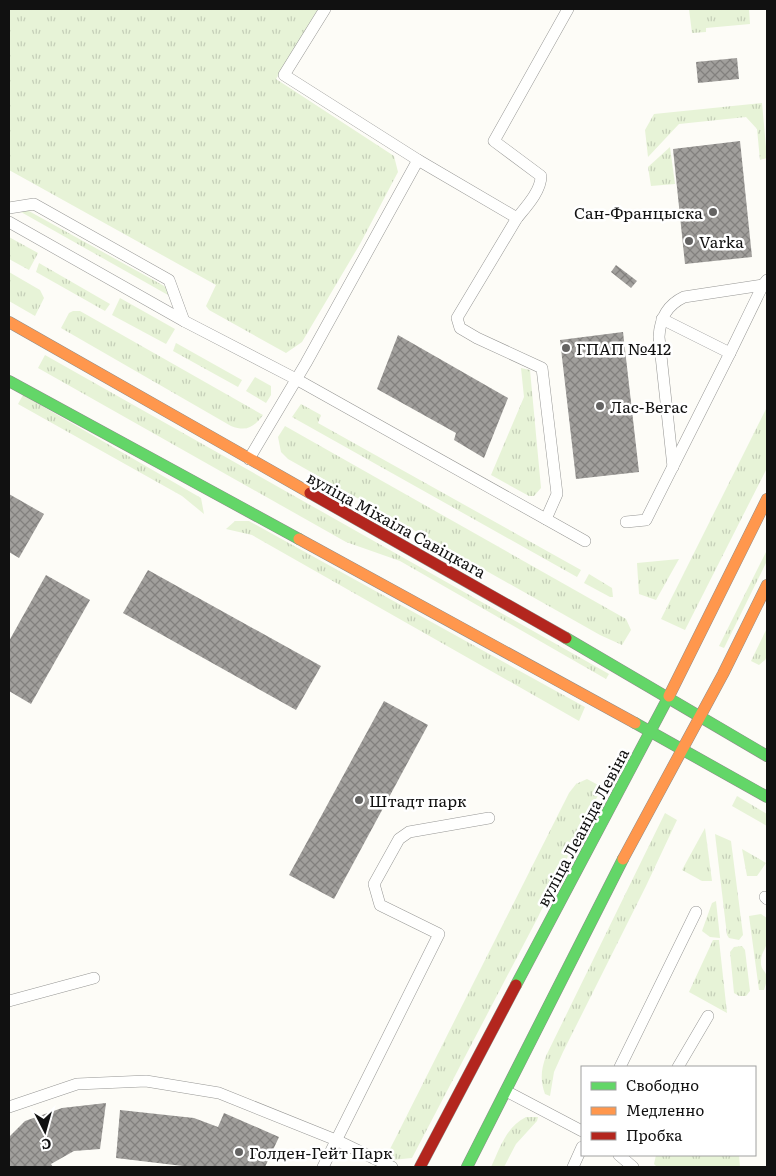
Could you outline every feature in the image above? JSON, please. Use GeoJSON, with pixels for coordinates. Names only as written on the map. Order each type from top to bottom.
{"type":"FeatureCollection","features":[{"type":"Feature","properties":{"kind":"street","name":"вуліца Міхаіла Савіцкага"},"geometry":{"type":"LineString","coordinates":[[9,322],[669,697],[767,756]]}},
{"type":"Feature","properties":{"kind":"street"},"geometry":{"type":"LineString","coordinates":[[9,381],[767,797]]}},
{"type":"Feature","properties":{"kind":"street","name":"вуліца Леаніда Левіна"},"geometry":{"type":"LineString","coordinates":[[420,1167],[690,659],[767,499]]}},
{"type":"Feature","properties":{"kind":"street"},"geometry":{"type":"LineString","coordinates":[[467,1167],[642,821],[723,674],[767,585]]}},
{"type":"Feature","properties":{"kind":"lane"},"geometry":{"type":"LineString","coordinates":[[325,9],[284,75],[418,160],[517,218]]}},
{"type":"Feature","properties":{"kind":"lane"},"geometry":{"type":"LineString","coordinates":[[546,519],[557,494],[542,368],[477,338],[460,328],[457,318],[517,218],[528,205],[541,182],[541,176],[494,141],[568,9]]}},
{"type":"Feature","properties":{"kind":"lane"},"geometry":{"type":"LineString","coordinates":[[249,459],[296,379],[418,160]]}},
{"type":"Feature","properties":{"kind":"lane"},"geometry":{"type":"LineString","coordinates":[[9,208],[34,204],[169,280],[184,321]]}},
{"type":"Feature","properties":{"kind":"lane"},"geometry":{"type":"LineString","coordinates":[[9,222],[184,321],[296,379],[585,541]]}},
{"type":"Feature","properties":{"kind":"lane"},"geometry":{"type":"LineString","coordinates":[[673,467],[659,337],[662,319],[675,301],[684,297],[765,282]]}},
{"type":"Feature","properties":{"kind":"lane"},"geometry":{"type":"LineString","coordinates":[[626,522],[646,520],[765,282]]}},
{"type":"Feature","properties":{"kind":"lane"},"geometry":{"type":"LineString","coordinates":[[662,319],[730,353]]}},
{"type":"Feature","properties":{"kind":"lane"},"geometry":{"type":"LineString","coordinates":[[322,1167],[439,934],[380,904],[374,884],[399,839],[409,832],[489,818]]}},
{"type":"Feature","properties":{"kind":"lane"},"geometry":{"type":"LineString","coordinates":[[620,1066],[696,912]]}},
{"type":"Feature","properties":{"kind":"lane"},"geometry":{"type":"LineString","coordinates":[[9,1000],[94,978]]}},
{"type":"Feature","properties":{"kind":"lane"},"geometry":{"type":"LineString","coordinates":[[679,1066],[708,1016]]}},
{"type":"Feature","properties":{"kind":"lane"},"geometry":{"type":"LineString","coordinates":[[9,1108],[77,1084],[146,1081],[219,1092],[336,1140],[392,1167]]}},
{"type":"Feature","properties":{"kind":"lane"},"geometry":{"type":"LineString","coordinates":[[506,1091],[581,1130]]}},
{"type":"Feature","properties":{"kind":"lane"},"geometry":{"type":"LineString","coordinates":[[573,1167],[581,1149]]}},
{"type":"Feature","properties":{"kind":"lane"},"geometry":{"type":"LineString","coordinates":[[620,1156],[633,1167]]}},
{"type":"Feature","properties":{"kind":"green space"},"geometry":{"type":"Polygon","coordinates":[[[9,9],[318,9],[276,79],[394,156],[398,172],[360,244],[302,342],[286,353],[209,310],[206,306],[216,285],[9,170],[9,9]]]}},
{"type":"Feature","properties":{"kind":"green space"},"geometry":{"type":"Polygon","coordinates":[[[689,9],[749,9],[750,24],[706,28],[706,32],[692,33],[689,9]]]}},
{"type":"Feature","properties":{"kind":"green space"},"geometry":{"type":"Polygon","coordinates":[[[762,103],[767,158],[760,160],[757,129],[746,117],[679,124],[648,157],[645,130],[654,114],[762,103]]]}},
{"type":"Feature","properties":{"kind":"green space"},"geometry":{"type":"Polygon","coordinates":[[[670,147],[675,184],[651,186],[648,167],[670,147]]]}},
{"type":"Feature","properties":{"kind":"green space"},"geometry":{"type":"Polygon","coordinates":[[[27,210],[166,287],[168,295],[21,212],[27,210]]]}},
{"type":"Feature","properties":{"kind":"green space"},"geometry":{"type":"Polygon","coordinates":[[[9,237],[38,253],[29,270],[9,259],[9,237]]]}},
{"type":"Feature","properties":{"kind":"green space"},"geometry":{"type":"Polygon","coordinates":[[[39,263],[110,304],[105,311],[36,272],[39,263]]]}},
{"type":"Feature","properties":{"kind":"green space"},"geometry":{"type":"Polygon","coordinates":[[[9,272],[40,290],[44,298],[35,316],[9,301],[9,272]]]}},
{"type":"Feature","properties":{"kind":"green space"},"geometry":{"type":"Polygon","coordinates":[[[120,298],[175,329],[166,344],[112,315],[120,298]]]}},
{"type":"Feature","properties":{"kind":"green space"},"geometry":{"type":"Polygon","coordinates":[[[80,311],[263,415],[250,427],[237,428],[231,426],[61,328],[69,313],[80,311]]]}},
{"type":"Feature","properties":{"kind":"green space"},"geometry":{"type":"Polygon","coordinates":[[[176,343],[242,380],[238,387],[173,351],[176,343]]]}},
{"type":"Feature","properties":{"kind":"green space"},"geometry":{"type":"Polygon","coordinates":[[[45,355],[609,674],[606,679],[400,561],[346,542],[38,368],[45,355]]]}},
{"type":"Feature","properties":{"kind":"green space"},"geometry":{"type":"Polygon","coordinates":[[[521,368],[530,370],[541,488],[534,496],[529,496],[491,475],[524,397],[521,368]]]}},
{"type":"Feature","properties":{"kind":"green space"},"geometry":{"type":"Polygon","coordinates":[[[255,377],[271,386],[271,395],[266,403],[246,391],[255,377]]]}},
{"type":"Feature","properties":{"kind":"green space"},"geometry":{"type":"Polygon","coordinates":[[[23,395],[201,498],[204,514],[182,496],[18,404],[23,395]]]}},
{"type":"Feature","properties":{"kind":"green space"},"geometry":{"type":"Polygon","coordinates":[[[301,404],[321,415],[318,423],[581,570],[577,577],[292,417],[301,404]]]}},
{"type":"Feature","properties":{"kind":"green space"},"geometry":{"type":"Polygon","coordinates":[[[767,407],[767,468],[685,630],[661,619],[767,407]]]}},
{"type":"Feature","properties":{"kind":"green space"},"geometry":{"type":"Polygon","coordinates":[[[285,426],[626,619],[631,630],[622,645],[600,635],[288,459],[281,452],[278,437],[285,426]]]}},
{"type":"Feature","properties":{"kind":"green space"},"geometry":{"type":"Polygon","coordinates":[[[235,521],[249,521],[585,707],[579,721],[252,535],[226,529],[235,521]]]}},
{"type":"Feature","properties":{"kind":"green space"},"geometry":{"type":"Polygon","coordinates":[[[767,550],[767,561],[724,648],[719,646],[767,550]]]}},
{"type":"Feature","properties":{"kind":"green space"},"geometry":{"type":"Polygon","coordinates":[[[679,559],[656,600],[639,594],[637,563],[679,559]]]}},
{"type":"Feature","properties":{"kind":"green space"},"geometry":{"type":"Polygon","coordinates":[[[589,574],[612,588],[613,597],[584,583],[589,574]]]}},
{"type":"Feature","properties":{"kind":"green space"},"geometry":{"type":"Polygon","coordinates":[[[767,628],[767,656],[759,665],[751,661],[767,628]]]}},
{"type":"Feature","properties":{"kind":"green space"},"geometry":{"type":"Polygon","coordinates":[[[587,779],[602,787],[537,919],[412,1158],[392,1160],[387,1155],[569,793],[576,784],[587,779]]]}},
{"type":"Feature","properties":{"kind":"green space"},"geometry":{"type":"Polygon","coordinates":[[[737,796],[767,814],[767,826],[732,806],[737,796]]]}},
{"type":"Feature","properties":{"kind":"green space"},"geometry":{"type":"Polygon","coordinates":[[[665,813],[677,820],[563,1052],[554,1072],[550,1096],[545,1094],[542,1075],[546,1056],[665,813]]]}},
{"type":"Feature","properties":{"kind":"green space"},"geometry":{"type":"Polygon","coordinates":[[[705,828],[712,881],[702,881],[682,870],[705,828]]]}},
{"type":"Feature","properties":{"kind":"green space"},"geometry":{"type":"Polygon","coordinates":[[[715,834],[731,841],[743,935],[739,940],[729,938],[727,935],[715,834]]]}},
{"type":"Feature","properties":{"kind":"green space"},"geometry":{"type":"Polygon","coordinates":[[[742,849],[766,863],[757,876],[747,876],[742,849]]]}},
{"type":"Feature","properties":{"kind":"green space"},"geometry":{"type":"Polygon","coordinates":[[[716,901],[720,938],[710,937],[702,931],[712,903],[716,901]]]}},
{"type":"Feature","properties":{"kind":"green space"},"geometry":{"type":"Polygon","coordinates":[[[761,914],[767,918],[768,933],[761,961],[767,978],[764,990],[759,990],[749,916],[761,914]]]}},
{"type":"Feature","properties":{"kind":"green space"},"geometry":{"type":"Polygon","coordinates":[[[713,940],[719,940],[727,1013],[689,992],[713,940]]]}},
{"type":"Feature","properties":{"kind":"green space"},"geometry":{"type":"Polygon","coordinates":[[[742,946],[745,950],[750,991],[746,996],[739,996],[734,993],[730,952],[734,947],[742,946]]]}},
{"type":"Feature","properties":{"kind":"green space"},"geometry":{"type":"Polygon","coordinates":[[[526,1117],[538,1117],[537,1121],[516,1144],[504,1167],[491,1167],[501,1145],[513,1126],[526,1117]]]}},
{"type":"Feature","properties":{"kind":"green space"},"geometry":{"type":"Polygon","coordinates":[[[656,1156],[739,1156],[740,1167],[657,1167],[654,1164],[656,1156]]]}},
{"type":"Feature","properties":{"kind":"building"},"geometry":{"type":"Polygon","coordinates":[[[737,58],[739,79],[698,83],[696,62],[737,58]]]}},
{"type":"Feature","properties":{"kind":"building","name":"Сан-Францыска"},"geometry":{"type":"Polygon","coordinates":[[[740,141],[752,257],[685,264],[673,149],[740,141]]]}},
{"type":"Feature","properties":{"kind":"building"},"geometry":{"type":"Polygon","coordinates":[[[616,265],[637,281],[631,288],[611,272],[616,265]]]}},
{"type":"Feature","properties":{"kind":"building","name":"Лас-Вегас"},"geometry":{"type":"Polygon","coordinates":[[[623,332],[639,472],[576,479],[560,340],[623,332]]]}},
{"type":"Feature","properties":{"kind":"building"},"geometry":{"type":"Polygon","coordinates":[[[398,335],[508,398],[484,458],[454,440],[456,433],[377,389],[398,335]]]}},
{"type":"Feature","properties":{"kind":"building"},"geometry":{"type":"Polygon","coordinates":[[[9,494],[44,514],[19,558],[9,552],[9,494]]]}},
{"type":"Feature","properties":{"kind":"building"},"geometry":{"type":"Polygon","coordinates":[[[148,570],[321,666],[296,710],[123,613],[148,570]]]}},
{"type":"Feature","properties":{"kind":"building"},"geometry":{"type":"Polygon","coordinates":[[[46,575],[90,600],[31,704],[9,691],[9,641],[46,575]]]}},
{"type":"Feature","properties":{"kind":"building","name":"Штадт парк"},"geometry":{"type":"Polygon","coordinates":[[[384,701],[428,725],[334,899],[289,875],[384,701]]]}},
{"type":"Feature","properties":{"kind":"building"},"geometry":{"type":"Polygon","coordinates":[[[106,1103],[100,1149],[74,1151],[51,1164],[53,1167],[9,1167],[9,1137],[25,1121],[62,1108],[106,1103]]]}},
{"type":"Feature","properties":{"kind":"building"},"geometry":{"type":"Polygon","coordinates":[[[120,1110],[194,1118],[218,1127],[224,1113],[279,1137],[265,1167],[191,1167],[116,1158],[120,1110]]]}},
{"type":"Feature","properties":{"kind":"traffic: fast"},"geometry":{"type":"LineString","coordinates":[[9,381],[299,539]]}},
{"type":"Feature","properties":{"kind":"traffic: fast"},"geometry":{"type":"LineString","coordinates":[[566,638],[767,756]]}},
{"type":"Feature","properties":{"kind":"traffic: fast"},"geometry":{"type":"LineString","coordinates":[[516,985],[669,696]]}},
{"type":"Feature","properties":{"kind":"traffic: fast"},"geometry":{"type":"LineString","coordinates":[[635,723],[767,797]]}},
{"type":"Feature","properties":{"kind":"traffic: fast"},"geometry":{"type":"LineString","coordinates":[[467,1167],[623,859]]}},
{"type":"Feature","properties":{"kind":"traffic: slow"},"geometry":{"type":"LineString","coordinates":[[9,322],[310,493]]}},
{"type":"Feature","properties":{"kind":"traffic: slow"},"geometry":{"type":"LineString","coordinates":[[669,696],[767,499]]}},
{"type":"Feature","properties":{"kind":"traffic: slow"},"geometry":{"type":"LineString","coordinates":[[299,539],[635,723]]}},
{"type":"Feature","properties":{"kind":"traffic: slow"},"geometry":{"type":"LineString","coordinates":[[623,859],[723,674],[767,585]]}},
{"type":"Feature","properties":{"kind":"traffic: jam"},"geometry":{"type":"LineString","coordinates":[[310,493],[566,638]]}},
{"type":"Feature","properties":{"kind":"traffic: jam"},"geometry":{"type":"LineString","coordinates":[[420,1167],[516,985]]}},
{"type":"Feature","properties":{"kind":"place","name":"Сан-Францыска"},"geometry":{"type":"Point","coordinates":[713,212]}},
{"type":"Feature","properties":{"kind":"place","name":"Varka"},"geometry":{"type":"Point","coordinates":[689,241]}},
{"type":"Feature","properties":{"kind":"place","name":"ГПАП №412"},"geometry":{"type":"Point","coordinates":[566,348]}},
{"type":"Feature","properties":{"kind":"place","name":"Лас-Вегас"},"geometry":{"type":"Point","coordinates":[600,406]}},
{"type":"Feature","properties":{"kind":"place","name":"Штадт парк"},"geometry":{"type":"Point","coordinates":[359,800]}},
{"type":"Feature","properties":{"kind":"place","name":"Голден-Гейт Парк"},"geometry":{"type":"Point","coordinates":[239,1152]}}]}
